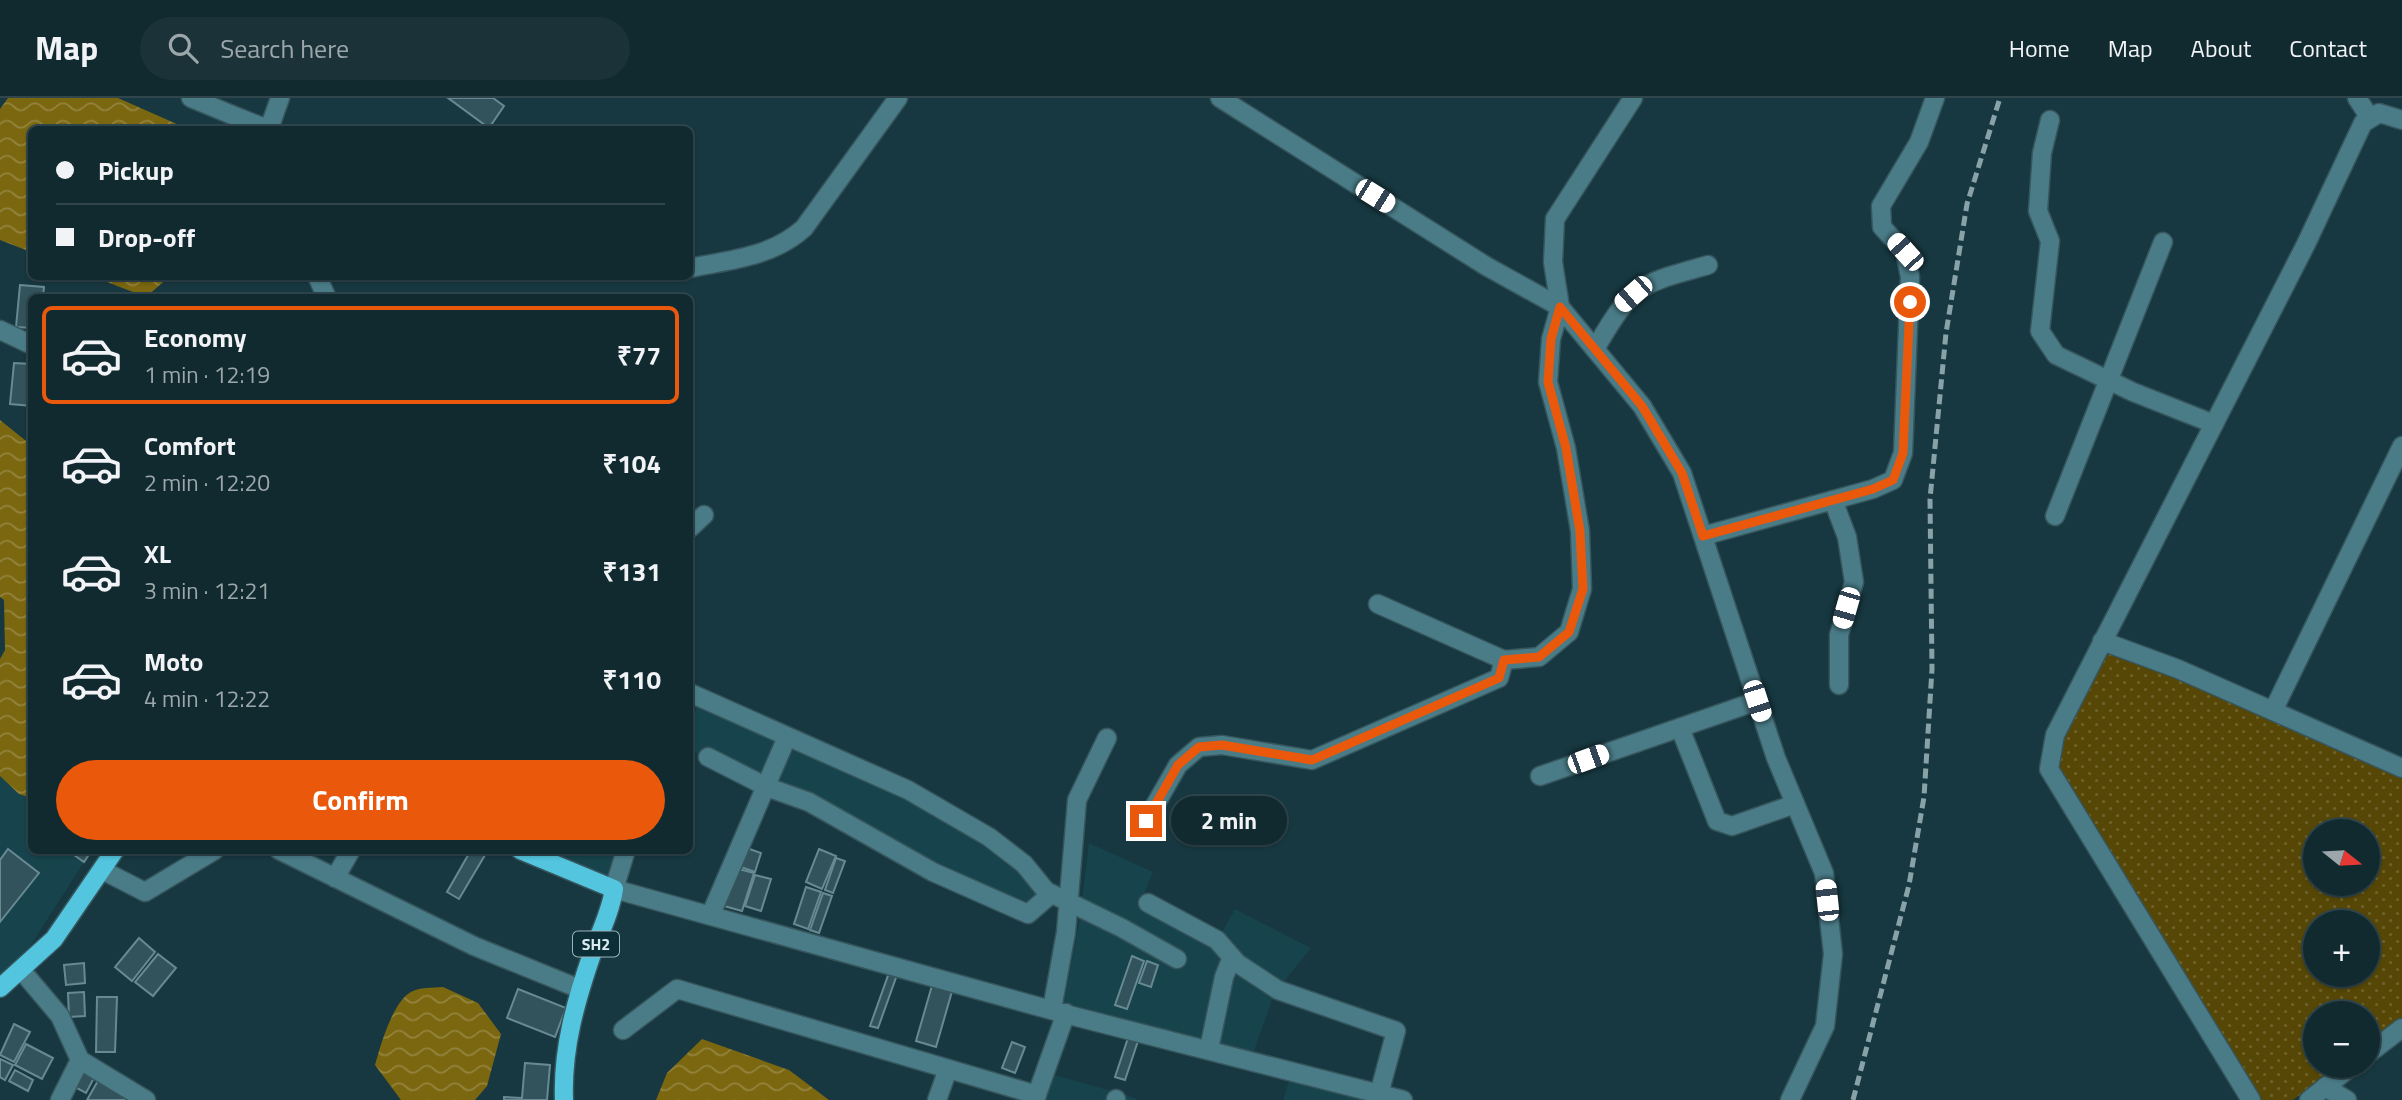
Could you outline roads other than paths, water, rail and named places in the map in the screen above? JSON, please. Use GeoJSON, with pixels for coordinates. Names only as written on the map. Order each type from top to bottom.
{"type":"FeatureCollection","features":[{"type":"Feature","properties":{"kind":"main road"},"geometry":{"type":"LineString","coordinates":[[0,988],[22,971],[54,939],[112,854]]}},
{"type":"Feature","properties":{"kind":"main road"},"geometry":{"type":"LineString","coordinates":[[530,854],[614,889]]}},
{"type":"Feature","properties":{"kind":"main road","name":"SH2"},"geometry":{"type":"LineString","coordinates":[[564,1100],[563,1065],[580,989],[614,889]]}},
{"type":"Feature","properties":{"kind":"street"},"geometry":{"type":"LineString","coordinates":[[191,98],[243,124]]}},
{"type":"Feature","properties":{"kind":"street"},"geometry":{"type":"LineString","coordinates":[[271,126],[281,98]]}},
{"type":"Feature","properties":{"kind":"street"},"geometry":{"type":"LineString","coordinates":[[693,267],[745,258],[788,242],[804,228],[898,98]]}},
{"type":"Feature","properties":{"kind":"street"},"geometry":{"type":"LineString","coordinates":[[1220,98],[1486,266],[1560,307],[1642,406],[1682,473],[1757,701],[1795,804],[1825,873],[1833,954],[1825,1026],[1790,1100]]}},
{"type":"Feature","properties":{"kind":"street"},"geometry":{"type":"LineString","coordinates":[[1378,604],[1504,660],[1539,657],[1569,632],[1583,589],[1578,517],[1566,448],[1548,382],[1551,339],[1560,307],[1553,262],[1555,219],[1633,98]]}},
{"type":"Feature","properties":{"kind":"street"},"geometry":{"type":"LineString","coordinates":[[1703,536],[1873,489],[1893,480],[1903,453],[1910,277],[1905,252],[1882,227],[1881,206],[1919,142],[1935,98]]}},
{"type":"Feature","properties":{"kind":"street"},"geometry":{"type":"LineString","coordinates":[[2357,98],[2370,118]]}},
{"type":"Feature","properties":{"kind":"street"},"geometry":{"type":"LineString","coordinates":[[2251,1100],[2049,769],[2055,735],[2306,244],[2363,123],[2379,113],[2402,120]]}},
{"type":"Feature","properties":{"kind":"street"},"geometry":{"type":"LineString","coordinates":[[2050,120],[2042,153],[2038,211],[2050,241],[2040,331],[2056,355],[2108,381],[2214,424]]}},
{"type":"Feature","properties":{"kind":"street"},"geometry":{"type":"LineString","coordinates":[[2055,516],[2163,242]]}},
{"type":"Feature","properties":{"kind":"street"},"geometry":{"type":"LineString","coordinates":[[1595,349],[1621,305],[1646,282],[1708,265]]}},
{"type":"Feature","properties":{"kind":"street"},"geometry":{"type":"LineString","coordinates":[[0,330],[28,343]]}},
{"type":"Feature","properties":{"kind":"street"},"geometry":{"type":"LineString","coordinates":[[2273,711],[2402,446]]}},
{"type":"Feature","properties":{"kind":"street"},"geometry":{"type":"LineString","coordinates":[[1833,500],[1847,537],[1854,582],[1839,635],[1839,685]]}},
{"type":"Feature","properties":{"kind":"street"},"geometry":{"type":"LineString","coordinates":[[693,525],[704,515]]}},
{"type":"Feature","properties":{"kind":"street"},"geometry":{"type":"LineString","coordinates":[[2102,641],[2178,669],[2402,768]]}},
{"type":"Feature","properties":{"kind":"street"},"geometry":{"type":"LineString","coordinates":[[1146,821],[1178,765],[1199,747],[1222,745],[1312,760],[1499,678],[1504,660]]}},
{"type":"Feature","properties":{"kind":"street"},"geometry":{"type":"LineString","coordinates":[[693,694],[908,790],[989,836],[1024,864],[1059,899],[1122,928],[1177,959]]}},
{"type":"Feature","properties":{"kind":"street"},"geometry":{"type":"LineString","coordinates":[[1540,776],[1757,701]]}},
{"type":"Feature","properties":{"kind":"street"},"geometry":{"type":"LineString","coordinates":[[1679,728],[1717,821],[1732,826],[1795,804]]}},
{"type":"Feature","properties":{"kind":"street"},"geometry":{"type":"LineString","coordinates":[[710,914],[787,737]]}},
{"type":"Feature","properties":{"kind":"street"},"geometry":{"type":"LineString","coordinates":[[623,1030],[677,989],[948,1069],[1036,1098],[1059,1011],[1066,932],[1059,899],[1077,800],[1107,738]]}},
{"type":"Feature","properties":{"kind":"street"},"geometry":{"type":"LineString","coordinates":[[708,757],[767,788],[809,802],[933,872],[1028,914],[1059,899]]}},
{"type":"Feature","properties":{"kind":"street"},"geometry":{"type":"LineString","coordinates":[[102,870],[145,892],[208,854]]}},
{"type":"Feature","properties":{"kind":"street"},"geometry":{"type":"LineString","coordinates":[[287,854],[474,946],[580,989]]}},
{"type":"Feature","properties":{"kind":"street"},"geometry":{"type":"LineString","coordinates":[[335,878],[349,854]]}},
{"type":"Feature","properties":{"kind":"street"},"geometry":{"type":"LineString","coordinates":[[625,854],[614,889],[1390,1098],[1396,1031],[1278,990],[1232,957],[1217,940],[1148,903]]}},
{"type":"Feature","properties":{"kind":"street"},"geometry":{"type":"LineString","coordinates":[[1209,1049],[1224,977],[1232,957]]}},
{"type":"Feature","properties":{"kind":"street"},"geometry":{"type":"LineString","coordinates":[[22,971],[60,1016],[80,1060],[146,1100]]}},
{"type":"Feature","properties":{"kind":"street"},"geometry":{"type":"LineString","coordinates":[[2380,1045],[2402,1028]]}},
{"type":"Feature","properties":{"kind":"street"},"geometry":{"type":"LineString","coordinates":[[60,1100],[80,1060]]}},
{"type":"Feature","properties":{"kind":"street"},"geometry":{"type":"LineString","coordinates":[[937,1100],[948,1069]]}},
{"type":"Feature","properties":{"kind":"street"},"geometry":{"type":"LineString","coordinates":[[2309,1100],[2337,1078]]}},
{"type":"Feature","properties":{"kind":"street"},"geometry":{"type":"LineString","coordinates":[[2325,1087],[2347,1100]]}},
{"type":"Feature","properties":{"kind":"water"},"geometry":{"type":"Polygon","coordinates":[[[8,98],[118,98],[181,126],[28,126],[28,251],[0,240],[0,109],[8,98]]]}},
{"type":"Feature","properties":{"kind":"water"},"geometry":{"type":"Polygon","coordinates":[[[102,280],[166,280],[149,294],[138,294],[102,280]]]}},
{"type":"Feature","properties":{"kind":"water"},"geometry":{"type":"Polygon","coordinates":[[[0,420],[28,443],[28,797],[19,794],[0,776],[0,659],[5,650],[4,600],[0,597],[0,420]]]}},
{"type":"Feature","properties":{"kind":"water"},"geometry":{"type":"Polygon","coordinates":[[[443,987],[478,1003],[501,1034],[487,1086],[475,1100],[401,1100],[375,1065],[384,1036],[404,997],[418,989],[443,987]]]}},
{"type":"Feature","properties":{"kind":"water"},"geometry":{"type":"Polygon","coordinates":[[[702,1039],[789,1070],[829,1100],[656,1100],[667,1073],[702,1039]]]}},
{"type":"Feature","properties":{"kind":"railway"},"geometry":{"type":"LineString","coordinates":[[1853,1100],[1909,885],[1924,797],[1932,669],[1930,499],[1946,333],[1967,204],[2000,98]]}}]}
